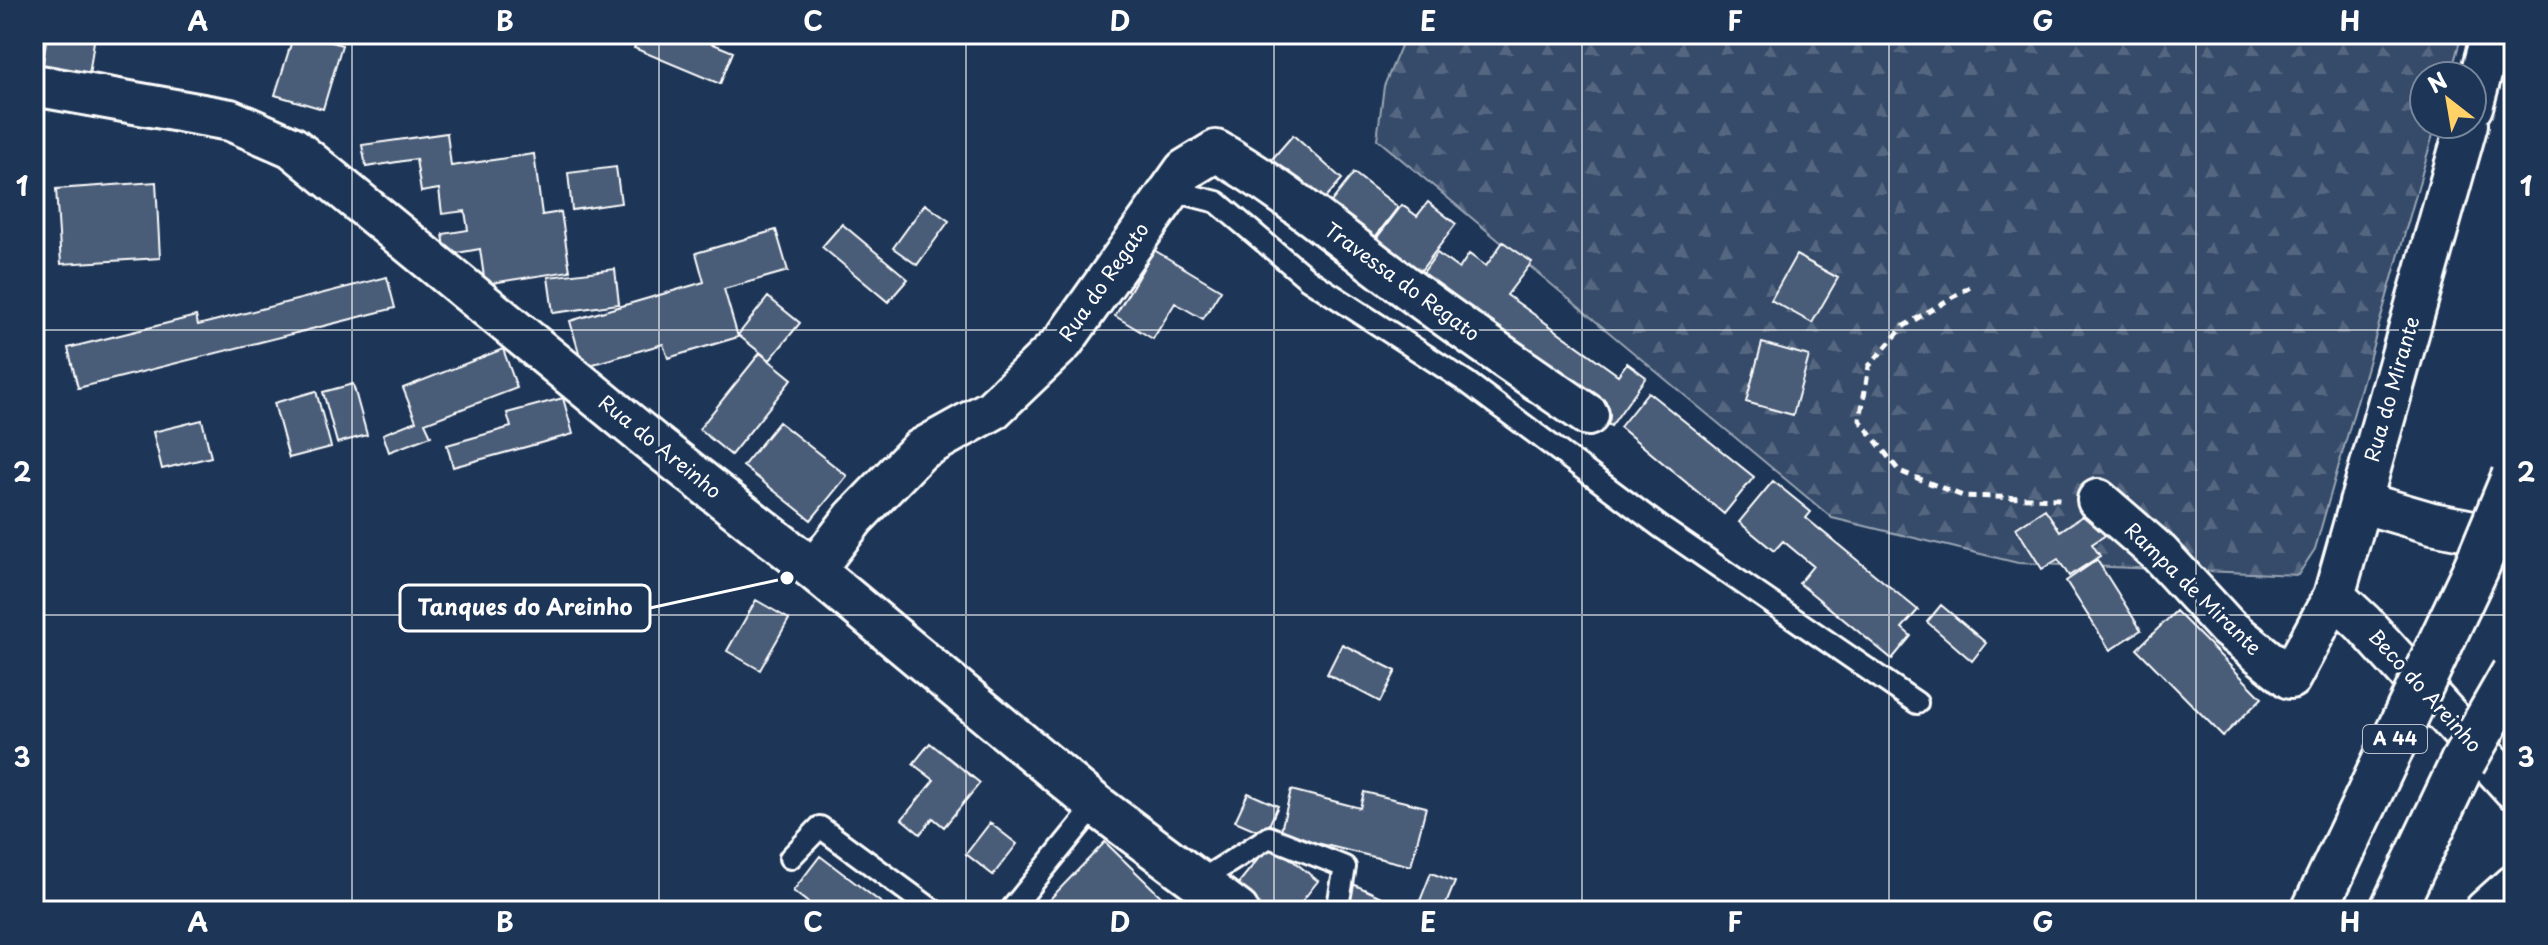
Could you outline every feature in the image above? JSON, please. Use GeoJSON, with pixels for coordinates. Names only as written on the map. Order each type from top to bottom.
{"type":"FeatureCollection","features":[{"type":"Feature","properties":{"kind":"highway","name":"A 44"},"geometry":{"type":"LineString","coordinates":[[2314,911],[2476,568],[2514,477]]}},
{"type":"Feature","properties":{"kind":"highway"},"geometry":{"type":"LineString","coordinates":[[2392,911],[2463,762],[2514,673]]}},
{"type":"Feature","properties":{"kind":"street"},"geometry":{"type":"LineString","coordinates":[[2485,60],[2492,34]]}},
{"type":"Feature","properties":{"kind":"street","name":"Rua do Areinho"},"geometry":{"type":"LineString","coordinates":[[34,85],[230,120],[292,147],[653,443],[814,570],[1096,805],[1238,911]]}},
{"type":"Feature","properties":{"kind":"street","name":"Rua do Mirante"},"geometry":{"type":"LineString","coordinates":[[2360,502],[2462,140]]}},
{"type":"Feature","properties":{"kind":"street","name":"Rua do Regato"},"geometry":{"type":"LineString","coordinates":[[814,570],[854,518],[920,450],[992,410],[1063,342],[1185,170],[1216,151]]}},
{"type":"Feature","properties":{"kind":"street","name":"Travessa do Regato"},"geometry":{"type":"LineString","coordinates":[[1216,151],[1303,208],[1394,279],[1588,415]]}},
{"type":"Feature","properties":{"kind":"street","name":"Rampa de Mirante"},"geometry":{"type":"LineString","coordinates":[[2098,500],[2159,553],[2228,628],[2290,678],[2334,596],[2360,502]]}},
{"type":"Feature","properties":{"kind":"street"},"geometry":{"type":"LineString","coordinates":[[2360,502],[2432,523],[2514,539]]}},
{"type":"Feature","properties":{"kind":"street","name":"Beco do Areinho"},"geometry":{"type":"LineString","coordinates":[[2334,596],[2363,623],[2514,789]]}},
{"type":"Feature","properties":{"kind":"street"},"geometry":{"type":"LineString","coordinates":[[2485,911],[2514,885]]}},
{"type":"Feature","properties":{"kind":"lane"},"geometry":{"type":"LineString","coordinates":[[1170,190],[1217,202],[1308,279],[1468,383],[1662,528],[1917,703]]}},
{"type":"Feature","properties":{"kind":"lane"},"geometry":{"type":"LineString","coordinates":[[1010,911],[1096,805]]}},
{"type":"Feature","properties":{"kind":"lane"},"geometry":{"type":"LineString","coordinates":[[790,858],[820,827],[934,911]]}},
{"type":"Feature","properties":{"kind":"lane"},"geometry":{"type":"LineString","coordinates":[[1198,882],[1269,837],[1345,867],[1337,911]]}},
{"type":"Feature","properties":{"kind":"path"},"geometry":{"type":"LineString","coordinates":[[1970,287],[1904,326],[1869,366],[1860,420],[1899,471],[1963,496],[2098,500]]}},
{"type":"Feature","properties":{"kind":"green space"},"geometry":{"type":"Polygon","coordinates":[[[1406,34],[2462,34],[2455,60],[2408,60],[2408,140],[2431,140],[2315,549],[2298,575],[2018,563],[1832,518],[1377,139],[1384,86],[1406,34]]]}},
{"type":"Feature","properties":{"kind":"building"},"geometry":{"type":"Polygon","coordinates":[[[47,34],[95,34],[88,83],[41,77],[47,34]]]}},
{"type":"Feature","properties":{"kind":"building"},"geometry":{"type":"Polygon","coordinates":[[[294,34],[305,34],[342,45],[323,109],[275,95],[294,34]]]}},
{"type":"Feature","properties":{"kind":"building"},"geometry":{"type":"Polygon","coordinates":[[[640,34],[689,34],[733,52],[720,84],[634,48],[640,34]]]}},
{"type":"Feature","properties":{"kind":"building"},"geometry":{"type":"Polygon","coordinates":[[[447,133],[451,166],[534,154],[542,215],[561,212],[570,271],[485,284],[480,249],[446,255],[443,234],[468,230],[465,211],[442,214],[439,189],[421,192],[416,159],[366,167],[362,145],[447,133]]]}},
{"type":"Feature","properties":{"kind":"building"},"geometry":{"type":"Polygon","coordinates":[[[1293,135],[1342,179],[1316,209],[1266,166],[1293,135]]]}},
{"type":"Feature","properties":{"kind":"building"},"geometry":{"type":"Polygon","coordinates":[[[616,167],[621,203],[572,210],[568,173],[616,167]]]}},
{"type":"Feature","properties":{"kind":"building"},"geometry":{"type":"Polygon","coordinates":[[[1354,173],[1398,207],[1366,249],[1321,215],[1354,173]]]}},
{"type":"Feature","properties":{"kind":"building"},"geometry":{"type":"Polygon","coordinates":[[[156,182],[160,258],[61,264],[56,189],[156,182]]]}},
{"type":"Feature","properties":{"kind":"building"},"geometry":{"type":"Polygon","coordinates":[[[1428,202],[1456,224],[1413,281],[1369,248],[1402,205],[1417,216],[1428,202]]]}},
{"type":"Feature","properties":{"kind":"building"},"geometry":{"type":"Polygon","coordinates":[[[925,204],[949,221],[917,265],[893,248],[925,204]]]}},
{"type":"Feature","properties":{"kind":"building"},"geometry":{"type":"Polygon","coordinates":[[[34,205],[42,269],[34,270],[34,205]]]}},
{"type":"Feature","properties":{"kind":"building"},"geometry":{"type":"Polygon","coordinates":[[[842,224],[908,279],[888,302],[822,247],[842,224]]]}},
{"type":"Feature","properties":{"kind":"building"},"geometry":{"type":"Polygon","coordinates":[[[776,230],[788,271],[724,289],[738,337],[668,358],[663,344],[583,367],[570,321],[704,282],[696,253],[776,230]]]}},
{"type":"Feature","properties":{"kind":"building"},"geometry":{"type":"Polygon","coordinates":[[[1503,242],[1532,262],[1507,295],[1618,375],[1627,363],[1646,377],[1611,426],[1415,284],[1437,253],[1459,269],[1469,254],[1486,266],[1503,242]]]}},
{"type":"Feature","properties":{"kind":"building"},"geometry":{"type":"Polygon","coordinates":[[[1154,250],[1221,290],[1203,319],[1175,303],[1153,339],[1115,316],[1154,250]]]}},
{"type":"Feature","properties":{"kind":"building"},"geometry":{"type":"Polygon","coordinates":[[[1796,255],[1838,278],[1812,323],[1771,300],[1796,255]]]}},
{"type":"Feature","properties":{"kind":"building"},"geometry":{"type":"Polygon","coordinates":[[[615,269],[619,304],[553,313],[548,277],[615,269]]]}},
{"type":"Feature","properties":{"kind":"building"},"geometry":{"type":"Polygon","coordinates":[[[387,277],[395,308],[78,388],[68,348],[196,316],[198,325],[387,277]]]}},
{"type":"Feature","properties":{"kind":"building"},"geometry":{"type":"Polygon","coordinates":[[[768,297],[800,323],[770,360],[738,335],[768,297]]]}},
{"type":"Feature","properties":{"kind":"building"},"geometry":{"type":"Polygon","coordinates":[[[1762,343],[1809,356],[1793,415],[1746,402],[1762,343]]]}},
{"type":"Feature","properties":{"kind":"building"},"geometry":{"type":"Polygon","coordinates":[[[503,349],[517,388],[425,423],[431,436],[389,452],[383,434],[416,421],[403,388],[503,349]]]}},
{"type":"Feature","properties":{"kind":"building"},"geometry":{"type":"Polygon","coordinates":[[[760,353],[792,379],[731,455],[699,429],[760,353]]]}},
{"type":"Feature","properties":{"kind":"building"},"geometry":{"type":"Polygon","coordinates":[[[353,384],[367,435],[337,443],[323,392],[353,384]]]}},
{"type":"Feature","properties":{"kind":"building"},"geometry":{"type":"Polygon","coordinates":[[[316,391],[331,447],[289,458],[274,403],[316,391]]]}},
{"type":"Feature","properties":{"kind":"building"},"geometry":{"type":"Polygon","coordinates":[[[1648,392],[1754,477],[1724,514],[1620,427],[1648,392]]]}},
{"type":"Feature","properties":{"kind":"building"},"geometry":{"type":"Polygon","coordinates":[[[563,398],[573,434],[453,467],[447,445],[511,427],[507,413],[563,398]]]}},
{"type":"Feature","properties":{"kind":"building"},"geometry":{"type":"Polygon","coordinates":[[[202,420],[211,457],[162,469],[153,432],[202,420]]]}},
{"type":"Feature","properties":{"kind":"building"},"geometry":{"type":"Polygon","coordinates":[[[779,422],[847,476],[811,520],[743,466],[779,422]]]}},
{"type":"Feature","properties":{"kind":"building"},"geometry":{"type":"Polygon","coordinates":[[[1773,481],[1811,512],[1806,518],[1918,610],[1902,628],[1911,636],[1892,659],[1799,583],[1813,566],[1783,541],[1774,551],[1739,522],[1773,481]]]}},
{"type":"Feature","properties":{"kind":"building"},"geometry":{"type":"Polygon","coordinates":[[[2096,507],[2112,531],[2092,544],[2100,556],[2069,576],[2058,559],[2042,569],[2016,528],[2045,509],[2060,531],[2096,507]]]}},
{"type":"Feature","properties":{"kind":"building"},"geometry":{"type":"Polygon","coordinates":[[[2097,560],[2141,630],[2110,650],[2066,581],[2097,560]]]}},
{"type":"Feature","properties":{"kind":"building"},"geometry":{"type":"Polygon","coordinates":[[[756,600],[789,619],[760,670],[727,651],[756,600]]]}},
{"type":"Feature","properties":{"kind":"building"},"geometry":{"type":"Polygon","coordinates":[[[1941,605],[1986,643],[1972,661],[1927,622],[1941,605]]]}},
{"type":"Feature","properties":{"kind":"building"},"geometry":{"type":"Polygon","coordinates":[[[2176,611],[2262,698],[2223,736],[2137,649],[2176,611]]]}},
{"type":"Feature","properties":{"kind":"building"},"geometry":{"type":"Polygon","coordinates":[[[1342,644],[1396,671],[1380,702],[1327,674],[1342,644]]]}},
{"type":"Feature","properties":{"kind":"building"},"geometry":{"type":"Polygon","coordinates":[[[930,743],[980,783],[944,827],[933,818],[920,834],[902,819],[934,780],[913,764],[930,743]]]}},
{"type":"Feature","properties":{"kind":"building"},"geometry":{"type":"Polygon","coordinates":[[[1291,790],[1360,808],[1364,792],[1426,807],[1411,866],[1280,834],[1291,790]]]}},
{"type":"Feature","properties":{"kind":"building"},"geometry":{"type":"Polygon","coordinates":[[[1248,793],[1278,806],[1265,834],[1235,821],[1248,793]]]}},
{"type":"Feature","properties":{"kind":"building"},"geometry":{"type":"Polygon","coordinates":[[[990,823],[1017,844],[993,875],[966,854],[990,823]]]}},
{"type":"Feature","properties":{"kind":"building"},"geometry":{"type":"Polygon","coordinates":[[[1105,842],[1176,911],[1058,911],[1048,901],[1105,842]]]}},
{"type":"Feature","properties":{"kind":"building"},"geometry":{"type":"Polygon","coordinates":[[[1271,843],[1318,881],[1299,905],[1306,911],[1257,911],[1232,891],[1271,843]]]}},
{"type":"Feature","properties":{"kind":"building"},"geometry":{"type":"Polygon","coordinates":[[[820,856],[892,911],[819,911],[793,891],[820,856]]]}},
{"type":"Feature","properties":{"kind":"building"},"geometry":{"type":"Polygon","coordinates":[[[1431,873],[1455,882],[1446,904],[1462,911],[1416,911],[1431,873]]]}},
{"type":"Feature","properties":{"kind":"building"},"geometry":{"type":"Polygon","coordinates":[[[1353,884],[1390,901],[1385,911],[1342,910],[1353,884]]]}},
{"type":"Feature","properties":{"kind":"building"},"geometry":{"type":"Polygon","coordinates":[[[1392,902],[1414,911],[1388,911],[1392,902]]]}},
{"type":"Feature","properties":{"kind":"place","name":"Tanques do Areinho"},"geometry":{"type":"Point","coordinates":[787,578]}}]}
